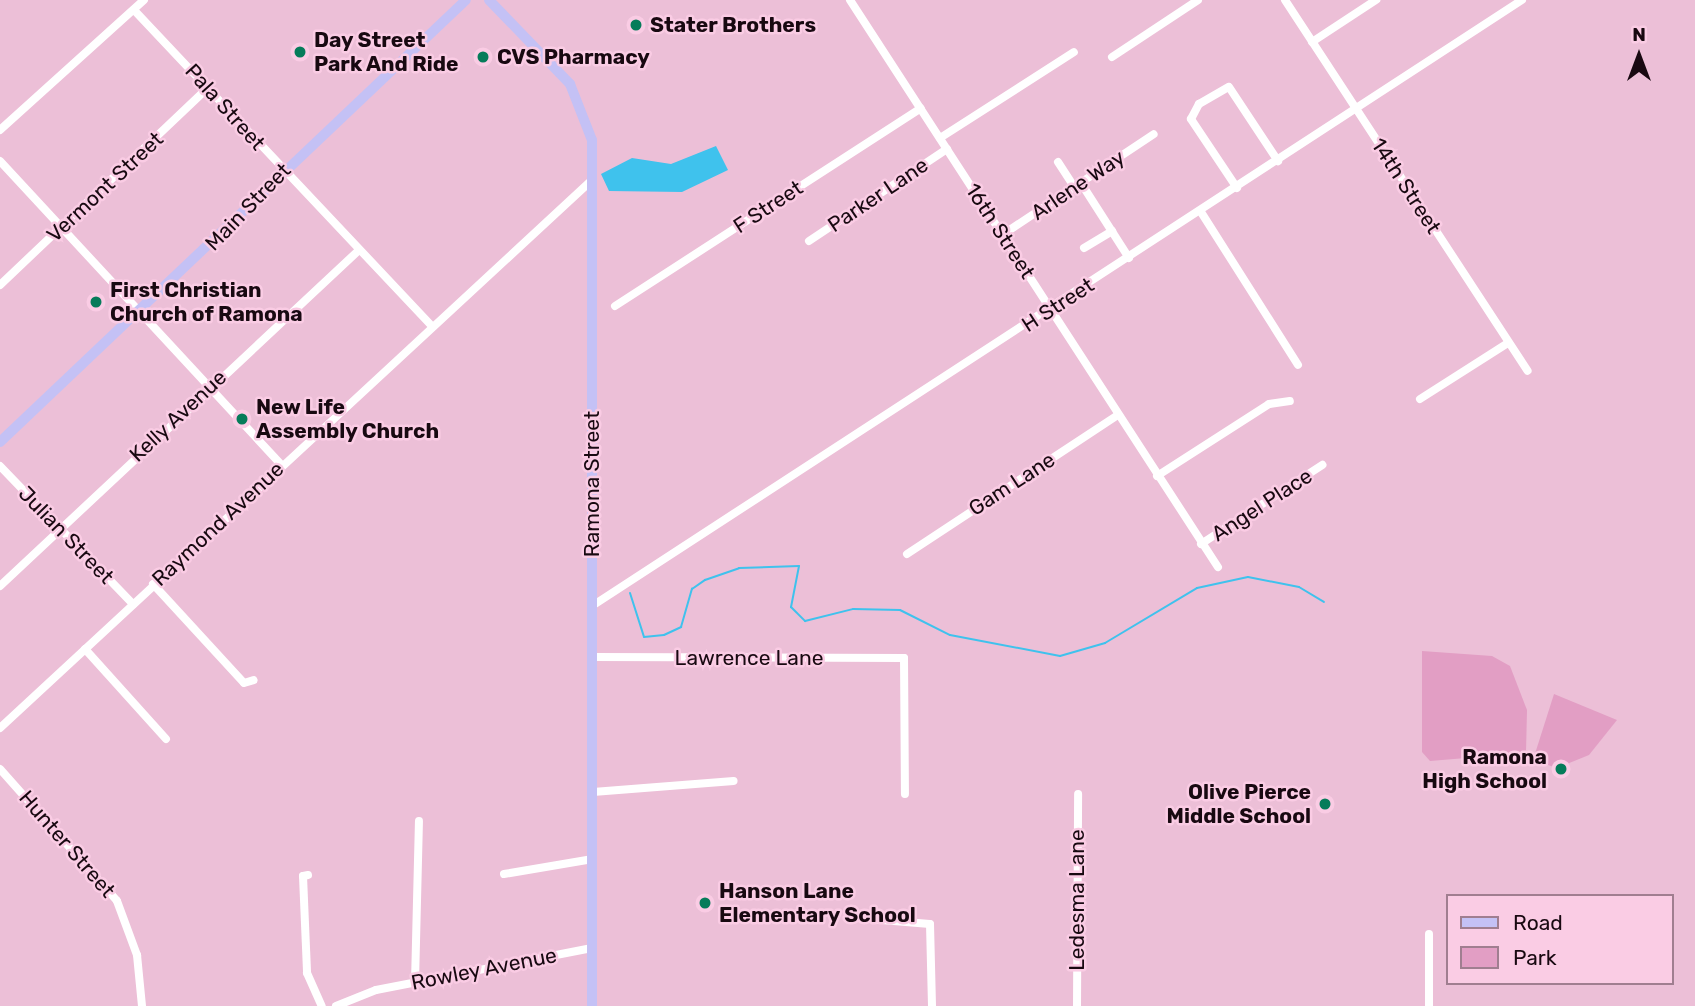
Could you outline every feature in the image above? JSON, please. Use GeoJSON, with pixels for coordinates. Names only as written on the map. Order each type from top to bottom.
{"type":"FeatureCollection","features":[{"type":"Feature","properties":{"kind":"main road","name":"Main Street"},"geometry":{"type":"LineString","coordinates":[[0,442],[143,311],[282,170],[466,0]]}},
{"type":"Feature","properties":{"kind":"main road","name":"Ramona Street"},"geometry":{"type":"LineString","coordinates":[[489,0],[569,84],[592,140],[592,1006]]}},
{"type":"Feature","properties":{"kind":"street"},"geometry":{"type":"LineString","coordinates":[[0,130],[144,0]]}},
{"type":"Feature","properties":{"kind":"street","name":"16th Street"},"geometry":{"type":"LineString","coordinates":[[850,0],[1217,567]]}},
{"type":"Feature","properties":{"kind":"street"},"geometry":{"type":"LineString","coordinates":[[1112,57],[1198,0]]}},
{"type":"Feature","properties":{"kind":"street","name":"14th Street"},"geometry":{"type":"LineString","coordinates":[[1285,0],[1528,371]]}},
{"type":"Feature","properties":{"kind":"street"},"geometry":{"type":"LineString","coordinates":[[1312,42],[1376,0]]}},
{"type":"Feature","properties":{"kind":"street","name":"H Street"},"geometry":{"type":"LineString","coordinates":[[592,606],[1051,310],[1522,0]]}},
{"type":"Feature","properties":{"kind":"street","name":"Pala Street"},"geometry":{"type":"LineString","coordinates":[[134,10],[431,325]]}},
{"type":"Feature","properties":{"kind":"street"},"geometry":{"type":"LineString","coordinates":[[940,138],[1074,52]]}},
{"type":"Feature","properties":{"kind":"street"},"geometry":{"type":"LineString","coordinates":[[1237,188],[1191,119],[1190,111],[1220,90],[1229,87],[1235,94],[1278,161]]}},
{"type":"Feature","properties":{"kind":"street","name":"Vermont Street"},"geometry":{"type":"LineString","coordinates":[[0,285],[209,88]]}},
{"type":"Feature","properties":{"kind":"street","name":"F Street"},"geometry":{"type":"LineString","coordinates":[[615,306],[921,108]]}},
{"type":"Feature","properties":{"kind":"street","name":"Arlene Way"},"geometry":{"type":"LineString","coordinates":[[1002,235],[1154,134]]}},
{"type":"Feature","properties":{"kind":"street","name":"Parker Lane"},"geometry":{"type":"LineString","coordinates":[[809,241],[947,149]]}},
{"type":"Feature","properties":{"kind":"street"},"geometry":{"type":"LineString","coordinates":[[0,161],[143,311],[282,465]]}},
{"type":"Feature","properties":{"kind":"street"},"geometry":{"type":"LineString","coordinates":[[1058,162],[1112,231],[1129,258]]}},
{"type":"Feature","properties":{"kind":"street","name":"Raymond Avenue"},"geometry":{"type":"LineString","coordinates":[[0,728],[431,325],[592,180]]}},
{"type":"Feature","properties":{"kind":"street"},"geometry":{"type":"LineString","coordinates":[[1200,212],[1298,365]]}},
{"type":"Feature","properties":{"kind":"street"},"geometry":{"type":"LineString","coordinates":[[1084,248],[1112,231]]}},
{"type":"Feature","properties":{"kind":"street","name":"Kelly Avenue"},"geometry":{"type":"LineString","coordinates":[[0,586],[209,386],[359,250]]}},
{"type":"Feature","properties":{"kind":"street"},"geometry":{"type":"LineString","coordinates":[[1420,399],[1508,343]]}},
{"type":"Feature","properties":{"kind":"street"},"geometry":{"type":"LineString","coordinates":[[1157,476],[1269,404],[1290,401]]}},
{"type":"Feature","properties":{"kind":"street","name":"Gam Lane"},"geometry":{"type":"LineString","coordinates":[[907,554],[1118,415]]}},
{"type":"Feature","properties":{"kind":"street","name":"Angel Place"},"geometry":{"type":"LineString","coordinates":[[1200,544],[1322,465]]}},
{"type":"Feature","properties":{"kind":"street","name":"Julian Street"},"geometry":{"type":"LineString","coordinates":[[0,467],[133,604]]}},
{"type":"Feature","properties":{"kind":"street"},"geometry":{"type":"LineString","coordinates":[[153,584],[244,683],[254,680]]}},
{"type":"Feature","properties":{"kind":"street"},"geometry":{"type":"LineString","coordinates":[[85,649],[166,739]]}},
{"type":"Feature","properties":{"kind":"street","name":"Lawrence Lane"},"geometry":{"type":"LineString","coordinates":[[593,657],[904,658],[905,794]]}},
{"type":"Feature","properties":{"kind":"street","name":"Hunter Street"},"geometry":{"type":"LineString","coordinates":[[0,769],[117,901],[137,955],[142,1006]]}},
{"type":"Feature","properties":{"kind":"street"},"geometry":{"type":"LineString","coordinates":[[593,792],[734,781]]}},
{"type":"Feature","properties":{"kind":"street","name":"Ledesma Lane"},"geometry":{"type":"LineString","coordinates":[[1077,1006],[1078,793]]}},
{"type":"Feature","properties":{"kind":"street"},"geometry":{"type":"LineString","coordinates":[[415,983],[419,821]]}},
{"type":"Feature","properties":{"kind":"street"},"geometry":{"type":"LineString","coordinates":[[505,874],[593,859]]}},
{"type":"Feature","properties":{"kind":"street"},"geometry":{"type":"LineString","coordinates":[[308,876],[303,876],[307,973],[322,1006]]}},
{"type":"Feature","properties":{"kind":"street"},"geometry":{"type":"LineString","coordinates":[[870,919],[930,924],[932,1006]]}},
{"type":"Feature","properties":{"kind":"street"},"geometry":{"type":"LineString","coordinates":[[1429,934],[1429,1006]]}},
{"type":"Feature","properties":{"kind":"street","name":"Rowley Avenue"},"geometry":{"type":"LineString","coordinates":[[336,1006],[415,983],[592,948]]}},
{"type":"Feature","properties":{"kind":"green space"},"geometry":{"type":"Polygon","coordinates":[[[1422,651],[1492,656],[1510,666],[1527,710],[1526,753],[1430,761],[1422,752],[1422,651]]]}},
{"type":"Feature","properties":{"kind":"green space"},"geometry":{"type":"Polygon","coordinates":[[[1554,694],[1617,720],[1589,755],[1557,768],[1533,760],[1554,694]]]}},
{"type":"Feature","properties":{"kind":"water"},"geometry":{"type":"Polygon","coordinates":[[[716,146],[728,170],[682,192],[609,191],[601,174],[632,158],[671,164],[716,146]]]}},
{"type":"Feature","properties":{"kind":"waterway"},"geometry":{"type":"LineString","coordinates":[[630,593],[644,637],[664,635],[681,627],[692,589],[705,580],[739,568],[799,566],[791,607],[805,621],[853,609],[900,610],[950,635],[1060,656],[1105,643],[1197,588],[1248,577],[1299,587],[1324,602]]}},
{"type":"Feature","properties":{"kind":"place","name":"Stater Brothers"},"geometry":{"type":"Point","coordinates":[636,25]}},
{"type":"Feature","properties":{"kind":"place","name":"Day Street Park And Ride"},"geometry":{"type":"Point","coordinates":[300,52]}},
{"type":"Feature","properties":{"kind":"place","name":"CVS Pharmacy"},"geometry":{"type":"Point","coordinates":[483,57]}},
{"type":"Feature","properties":{"kind":"place","name":"First Christian Church of Ramona"},"geometry":{"type":"Point","coordinates":[96,302]}},
{"type":"Feature","properties":{"kind":"place","name":"New Life Assembly Church"},"geometry":{"type":"Point","coordinates":[242,419]}},
{"type":"Feature","properties":{"kind":"place","name":"Ramona High School"},"geometry":{"type":"Point","coordinates":[1561,769]}},
{"type":"Feature","properties":{"kind":"place","name":"Olive Pierce Middle School"},"geometry":{"type":"Point","coordinates":[1325,804]}},
{"type":"Feature","properties":{"kind":"place","name":"Hanson Lane Elementary School"},"geometry":{"type":"Point","coordinates":[705,903]}}]}
